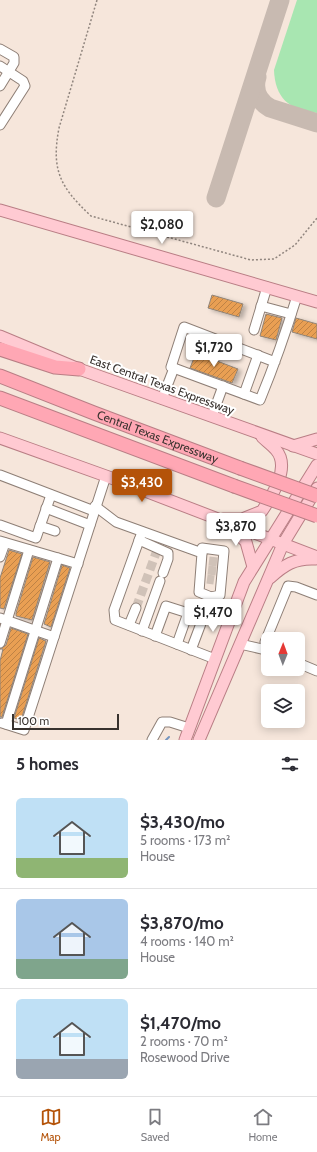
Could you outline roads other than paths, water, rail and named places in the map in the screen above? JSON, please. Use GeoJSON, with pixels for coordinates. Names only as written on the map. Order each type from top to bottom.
{"type":"FeatureCollection","features":[{"type":"Feature","properties":{"kind":"highway"},"geometry":{"type":"LineString","coordinates":[[0,349],[55,367],[79,369]]}},
{"type":"Feature","properties":{"kind":"highway","name":"Central Texas Expressway"},"geometry":{"type":"LineString","coordinates":[[0,376],[317,496]]}},
{"type":"Feature","properties":{"kind":"highway","name":"Central Texas Expressway"},"geometry":{"type":"LineString","coordinates":[[0,398],[317,516]]}},
{"type":"Feature","properties":{"kind":"main road"},"geometry":{"type":"LineString","coordinates":[[0,210],[317,302]]}},
{"type":"Feature","properties":{"kind":"main road","name":"East Central Texas Expressway"},"geometry":{"type":"LineString","coordinates":[[0,336],[79,369],[317,454]]}},
{"type":"Feature","properties":{"kind":"main road"},"geometry":{"type":"LineString","coordinates":[[222,521],[242,519],[262,512],[274,492],[282,466],[277,451],[256,432]]}},
{"type":"Feature","properties":{"kind":"main road"},"geometry":{"type":"LineString","coordinates":[[0,438],[106,476],[317,558]]}},
{"type":"Feature","properties":{"kind":"main road"},"geometry":{"type":"LineString","coordinates":[[293,446],[317,439]]}},
{"type":"Feature","properties":{"kind":"main road"},"geometry":{"type":"LineString","coordinates":[[185,740],[244,582],[317,464]]}},
{"type":"Feature","properties":{"kind":"main road"},"geometry":{"type":"LineString","coordinates":[[199,740],[283,544],[317,488]]}},
{"type":"Feature","properties":{"kind":"main road"},"geometry":{"type":"LineString","coordinates":[[222,521],[240,534],[246,542],[253,567]]}},
{"type":"Feature","properties":{"kind":"main road"},"geometry":{"type":"LineString","coordinates":[[267,581],[287,564],[303,559],[317,558]]}},
{"type":"Feature","properties":{"kind":"street"},"geometry":{"type":"LineString","coordinates":[[0,49],[14,57],[14,63],[0,86]]}},
{"type":"Feature","properties":{"kind":"street"},"geometry":{"type":"LineString","coordinates":[[0,66],[23,81],[25,86],[0,125]]}},
{"type":"Feature","properties":{"kind":"street"},"geometry":{"type":"LineString","coordinates":[[254,330],[267,287]]}},
{"type":"Feature","properties":{"kind":"street"},"geometry":{"type":"LineString","coordinates":[[276,362],[184,327],[171,367],[260,400],[276,362],[296,296]]}},
{"type":"Feature","properties":{"kind":"street"},"geometry":{"type":"LineString","coordinates":[[261,306],[291,314]]}},
{"type":"Feature","properties":{"kind":"street"},"geometry":{"type":"LineString","coordinates":[[244,394],[258,355]]}},
{"type":"Feature","properties":{"kind":"street"},"geometry":{"type":"LineString","coordinates":[[162,398],[174,368]]}},
{"type":"Feature","properties":{"kind":"street"},"geometry":{"type":"LineString","coordinates":[[212,416],[223,386]]}},
{"type":"Feature","properties":{"kind":"street"},"geometry":{"type":"LineString","coordinates":[[0,475],[51,495],[95,508],[112,520],[141,536],[211,569],[220,595],[211,597],[199,592],[211,569]]}},
{"type":"Feature","properties":{"kind":"street"},"geometry":{"type":"LineString","coordinates":[[58,558],[35,631],[3,723],[24,730],[106,476]]}},
{"type":"Feature","properties":{"kind":"street"},"geometry":{"type":"LineString","coordinates":[[0,525],[36,538],[51,495]]}},
{"type":"Feature","properties":{"kind":"street"},"geometry":{"type":"LineString","coordinates":[[46,508],[90,525]]}},
{"type":"Feature","properties":{"kind":"street"},"geometry":{"type":"LineString","coordinates":[[40,526],[55,531]]}},
{"type":"Feature","properties":{"kind":"street"},"geometry":{"type":"LineString","coordinates":[[141,536],[157,551],[168,553],[168,559],[142,631]]}},
{"type":"Feature","properties":{"kind":"street"},"geometry":{"type":"LineString","coordinates":[[141,536],[114,610],[115,620],[215,659]]}},
{"type":"Feature","properties":{"kind":"street"},"geometry":{"type":"LineString","coordinates":[[0,557],[2,542],[78,564]]}},
{"type":"Feature","properties":{"kind":"street"},"geometry":{"type":"LineString","coordinates":[[0,643],[3,619],[29,550]]}},
{"type":"Feature","properties":{"kind":"street"},"geometry":{"type":"LineString","coordinates":[[269,632],[288,586],[296,587],[317,595]]}},
{"type":"Feature","properties":{"kind":"street"},"geometry":{"type":"LineString","coordinates":[[191,650],[211,597]]}},
{"type":"Feature","properties":{"kind":"street"},"geometry":{"type":"LineString","coordinates":[[155,636],[166,606],[188,613],[177,644]]}},
{"type":"Feature","properties":{"kind":"street"},"geometry":{"type":"LineString","coordinates":[[129,626],[136,608]]}},
{"type":"Feature","properties":{"kind":"street"},"geometry":{"type":"LineString","coordinates":[[3,619],[54,637]]}},
{"type":"Feature","properties":{"kind":"street"},"geometry":{"type":"LineString","coordinates":[[240,644],[261,649]]}},
{"type":"Feature","properties":{"kind":"street"},"geometry":{"type":"LineString","coordinates":[[305,666],[317,670]]}},
{"type":"Feature","properties":{"kind":"street"},"geometry":{"type":"LineString","coordinates":[[152,740],[162,722],[170,722],[189,728]]}},
{"type":"Feature","properties":{"kind":"waterway"},"geometry":{"type":"LineString","coordinates":[[166,740],[169,737]]}},
{"type":"Feature","properties":{"kind":"tunnel"},"geometry":{"type":"LineString","coordinates":[[136,608],[156,553]]}},
{"type":"Feature","properties":{"kind":"tunnel"},"geometry":{"type":"LineString","coordinates":[[209,561],[217,562]]}},
{"type":"Feature","properties":{"kind":"tunnel"},"geometry":{"type":"LineString","coordinates":[[208,570],[216,571]]}},
{"type":"Feature","properties":{"kind":"tunnel"},"geometry":{"type":"LineString","coordinates":[[207,579],[214,580]]}}]}
